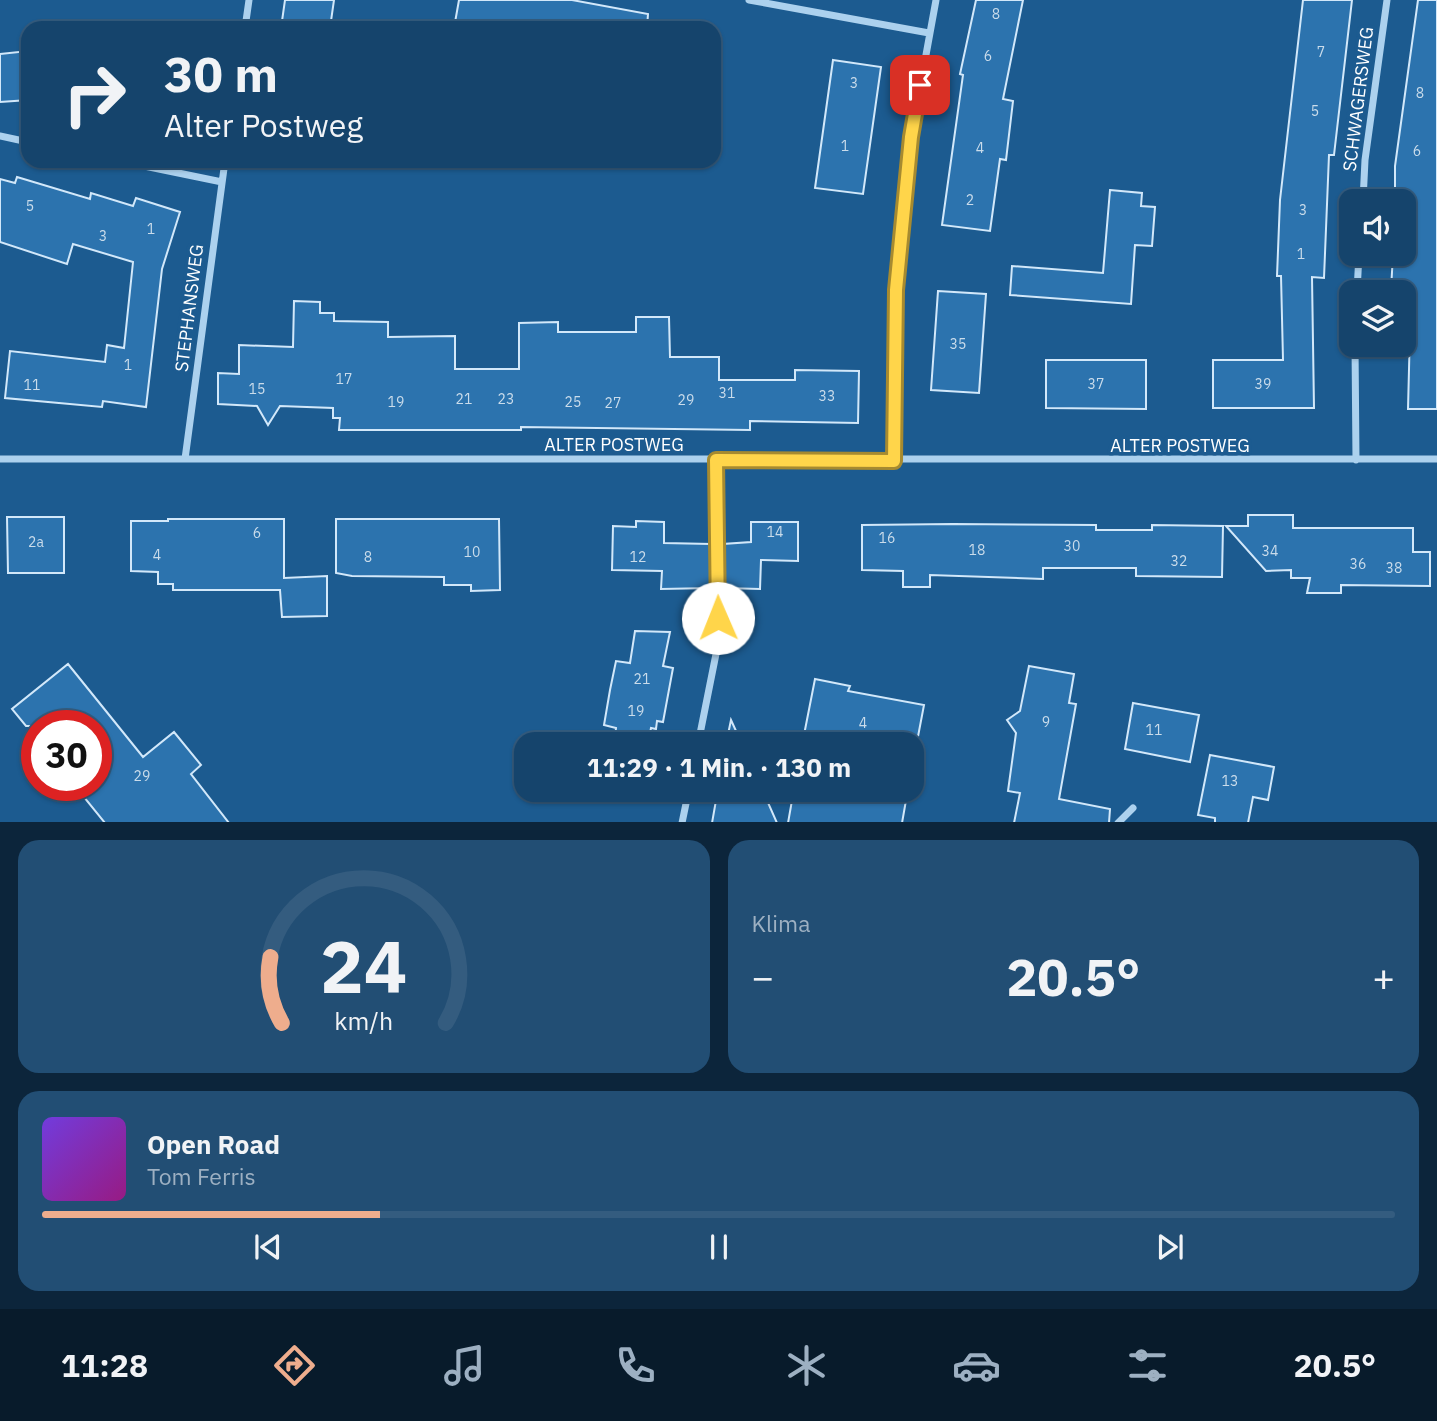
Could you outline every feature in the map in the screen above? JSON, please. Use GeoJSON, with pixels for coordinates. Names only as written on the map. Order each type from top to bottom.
{"type":"FeatureCollection","features":[{"type":"Feature","properties":{"kind":"street"},"geometry":{"type":"LineString","coordinates":[[246,21],[249,0]]}},
{"type":"Feature","properties":{"kind":"street"},"geometry":{"type":"LineString","coordinates":[[749,0],[929,33]]}},
{"type":"Feature","properties":{"kind":"street"},"geometry":{"type":"LineString","coordinates":[[894,461],[896,290],[911,137],[936,0]]}},
{"type":"Feature","properties":{"kind":"street","name":"SCHWAGERSWEG"},"geometry":{"type":"LineString","coordinates":[[1364,189],[1365,160],[1387,0]]}},
{"type":"Feature","properties":{"kind":"street"},"geometry":{"type":"LineString","coordinates":[[0,136],[21,140]]}},
{"type":"Feature","properties":{"kind":"street"},"geometry":{"type":"LineString","coordinates":[[154,168],[222,182]]}},
{"type":"Feature","properties":{"kind":"street","name":"STEPHANSWEG"},"geometry":{"type":"LineString","coordinates":[[185,459],[224,168]]}},
{"type":"Feature","properties":{"kind":"street"},"geometry":{"type":"LineString","coordinates":[[1355,357],[1356,460]]}},
{"type":"Feature","properties":{"kind":"street","name":"ALTER POSTWEG"},"geometry":{"type":"LineString","coordinates":[[0,459],[1437,459]]}},
{"type":"Feature","properties":{"kind":"street"},"geometry":{"type":"LineString","coordinates":[[700,732],[718,644],[716,460]]}},
{"type":"Feature","properties":{"kind":"street"},"geometry":{"type":"LineString","coordinates":[[682,822],[686,802]]}},
{"type":"Feature","properties":{"kind":"street"},"geometry":{"type":"LineString","coordinates":[[1118,822],[1133,808]]}},
{"type":"Feature","properties":{"kind":"building"},"geometry":{"type":"Polygon","coordinates":[[[285,0],[334,0],[331,21],[282,21],[285,0]]]}},
{"type":"Feature","properties":{"kind":"building"},"geometry":{"type":"Polygon","coordinates":[[[459,0],[572,0],[648,14],[648,21],[455,21],[459,0]]]}},
{"type":"Feature","properties":{"kind":"building"},"geometry":{"type":"Polygon","coordinates":[[[976,0],[1023,0],[1003,99],[1013,101],[1006,160],[1000,159],[990,231],[942,225],[963,75],[960,74],[976,0]]]}},
{"type":"Feature","properties":{"kind":"building"},"geometry":{"type":"Polygon","coordinates":[[[1303,0],[1352,0],[1334,155],[1329,155],[1324,278],[1312,277],[1314,408],[1213,408],[1213,360],[1283,360],[1281,276],[1277,276],[1280,200],[1303,0]]]}},
{"type":"Feature","properties":{"kind":"building"},"geometry":{"type":"Polygon","coordinates":[[[1418,0],[1437,0],[1437,409],[1408,409],[1409,357],[1416,357],[1416,280],[1392,280],[1392,266],[1416,266],[1416,189],[1395,189],[1395,166],[1418,0]]]}},
{"type":"Feature","properties":{"kind":"building"},"geometry":{"type":"Polygon","coordinates":[[[21,52],[21,100],[0,102],[0,54],[21,52]]]}},
{"type":"Feature","properties":{"kind":"building"},"geometry":{"type":"Polygon","coordinates":[[[833,60],[881,67],[863,194],[815,188],[833,60]]]}},
{"type":"Feature","properties":{"kind":"building"},"geometry":{"type":"Polygon","coordinates":[[[17,177],[90,199],[91,193],[133,206],[136,198],[180,212],[162,269],[146,407],[103,401],[102,407],[5,398],[10,351],[105,362],[107,345],[124,348],[133,262],[73,244],[67,264],[0,242],[0,179],[15,183],[17,177]]]}},
{"type":"Feature","properties":{"kind":"building"},"geometry":{"type":"Polygon","coordinates":[[[1110,190],[1142,193],[1141,206],[1155,207],[1152,246],[1135,245],[1131,304],[1010,295],[1012,266],[1103,273],[1110,190]]]}},
{"type":"Feature","properties":{"kind":"building"},"geometry":{"type":"Polygon","coordinates":[[[938,291],[986,294],[979,393],[931,390],[938,291]]]}},
{"type":"Feature","properties":{"kind":"building"},"geometry":{"type":"Polygon","coordinates":[[[294,301],[320,302],[320,313],[334,313],[334,321],[388,322],[388,337],[455,336],[455,369],[519,369],[519,323],[558,322],[558,332],[636,332],[636,317],[669,317],[670,357],[719,357],[719,380],[795,380],[795,370],[859,371],[858,423],[750,421],[750,430],[521,427],[521,430],[339,430],[340,418],[333,418],[333,408],[280,406],[268,425],[257,406],[218,404],[218,373],[239,374],[239,345],[293,347],[294,301]]]}},
{"type":"Feature","properties":{"kind":"building"},"geometry":{"type":"Polygon","coordinates":[[[1046,360],[1146,360],[1146,409],[1046,408],[1046,360]]]}},
{"type":"Feature","properties":{"kind":"building"},"geometry":{"type":"Polygon","coordinates":[[[1248,515],[1293,515],[1293,528],[1413,528],[1413,552],[1430,552],[1430,586],[1341,585],[1341,593],[1307,593],[1310,578],[1291,578],[1291,570],[1266,571],[1226,526],[1248,526],[1248,515]]]}},
{"type":"Feature","properties":{"kind":"building"},"geometry":{"type":"Polygon","coordinates":[[[7,517],[64,517],[64,573],[8,573],[7,517]]]}},
{"type":"Feature","properties":{"kind":"building"},"geometry":{"type":"Polygon","coordinates":[[[284,519],[284,578],[327,576],[327,616],[282,617],[280,590],[173,590],[173,584],[158,584],[158,572],[131,571],[131,521],[284,519]]]}},
{"type":"Feature","properties":{"kind":"building"},"geometry":{"type":"Polygon","coordinates":[[[336,519],[499,519],[500,590],[471,591],[471,585],[444,585],[444,577],[352,576],[336,573],[336,519]]]}},
{"type":"Feature","properties":{"kind":"building"},"geometry":{"type":"Polygon","coordinates":[[[636,521],[664,522],[664,543],[711,544],[711,588],[661,589],[662,571],[612,570],[613,526],[636,527],[636,521]]]}},
{"type":"Feature","properties":{"kind":"building"},"geometry":{"type":"Polygon","coordinates":[[[751,522],[798,522],[798,561],[761,560],[760,589],[724,588],[723,544],[751,542],[751,522]]]}},
{"type":"Feature","properties":{"kind":"building"},"geometry":{"type":"Polygon","coordinates":[[[862,525],[1096,525],[1096,530],[1152,530],[1152,525],[1223,526],[1222,577],[1136,576],[1136,568],[1043,568],[1043,579],[930,575],[930,587],[903,587],[903,571],[862,570],[862,525]]]}},
{"type":"Feature","properties":{"kind":"building"},"geometry":{"type":"Polygon","coordinates":[[[635,631],[670,632],[663,666],[673,668],[663,722],[657,721],[656,729],[651,728],[650,732],[616,732],[616,728],[604,725],[616,661],[630,663],[635,631]]]}},
{"type":"Feature","properties":{"kind":"building"},"geometry":{"type":"Polygon","coordinates":[[[68,664],[105,710],[21,710],[21,720],[12,709],[68,664]]]}},
{"type":"Feature","properties":{"kind":"building"},"geometry":{"type":"Polygon","coordinates":[[[1029,666],[1074,674],[1069,703],[1076,704],[1059,799],[1110,809],[1109,822],[1014,822],[1020,793],[1008,791],[1016,733],[1007,720],[1020,711],[1029,666]]]}},
{"type":"Feature","properties":{"kind":"building"},"geometry":{"type":"Polygon","coordinates":[[[815,679],[850,686],[848,691],[924,705],[919,732],[805,732],[815,679]]]}},
{"type":"Feature","properties":{"kind":"building"},"geometry":{"type":"Polygon","coordinates":[[[1133,703],[1199,715],[1190,762],[1125,749],[1133,703]]]}},
{"type":"Feature","properties":{"kind":"building"},"geometry":{"type":"Polygon","coordinates":[[[112,719],[143,757],[174,732],[201,765],[191,774],[228,822],[104,822],[87,801],[112,801],[112,719]]]}},
{"type":"Feature","properties":{"kind":"building"},"geometry":{"type":"Polygon","coordinates":[[[731,720],[736,732],[728,732],[731,720]]]}},
{"type":"Feature","properties":{"kind":"building"},"geometry":{"type":"Polygon","coordinates":[[[1210,755],[1274,767],[1268,800],[1253,797],[1248,822],[1215,822],[1215,818],[1198,815],[1210,755]]]}},
{"type":"Feature","properties":{"kind":"building"},"geometry":{"type":"Polygon","coordinates":[[[716,802],[768,802],[777,822],[712,822],[716,802]]]}},
{"type":"Feature","properties":{"kind":"building"},"geometry":{"type":"Polygon","coordinates":[[[792,802],[906,802],[902,822],[788,822],[792,802]]]}},
{"type":"Feature","properties":{"kind":"route"},"geometry":{"type":"LineString","coordinates":[[718,618],[716,460],[894,461],[896,290],[911,137],[920,85]]}}]}
